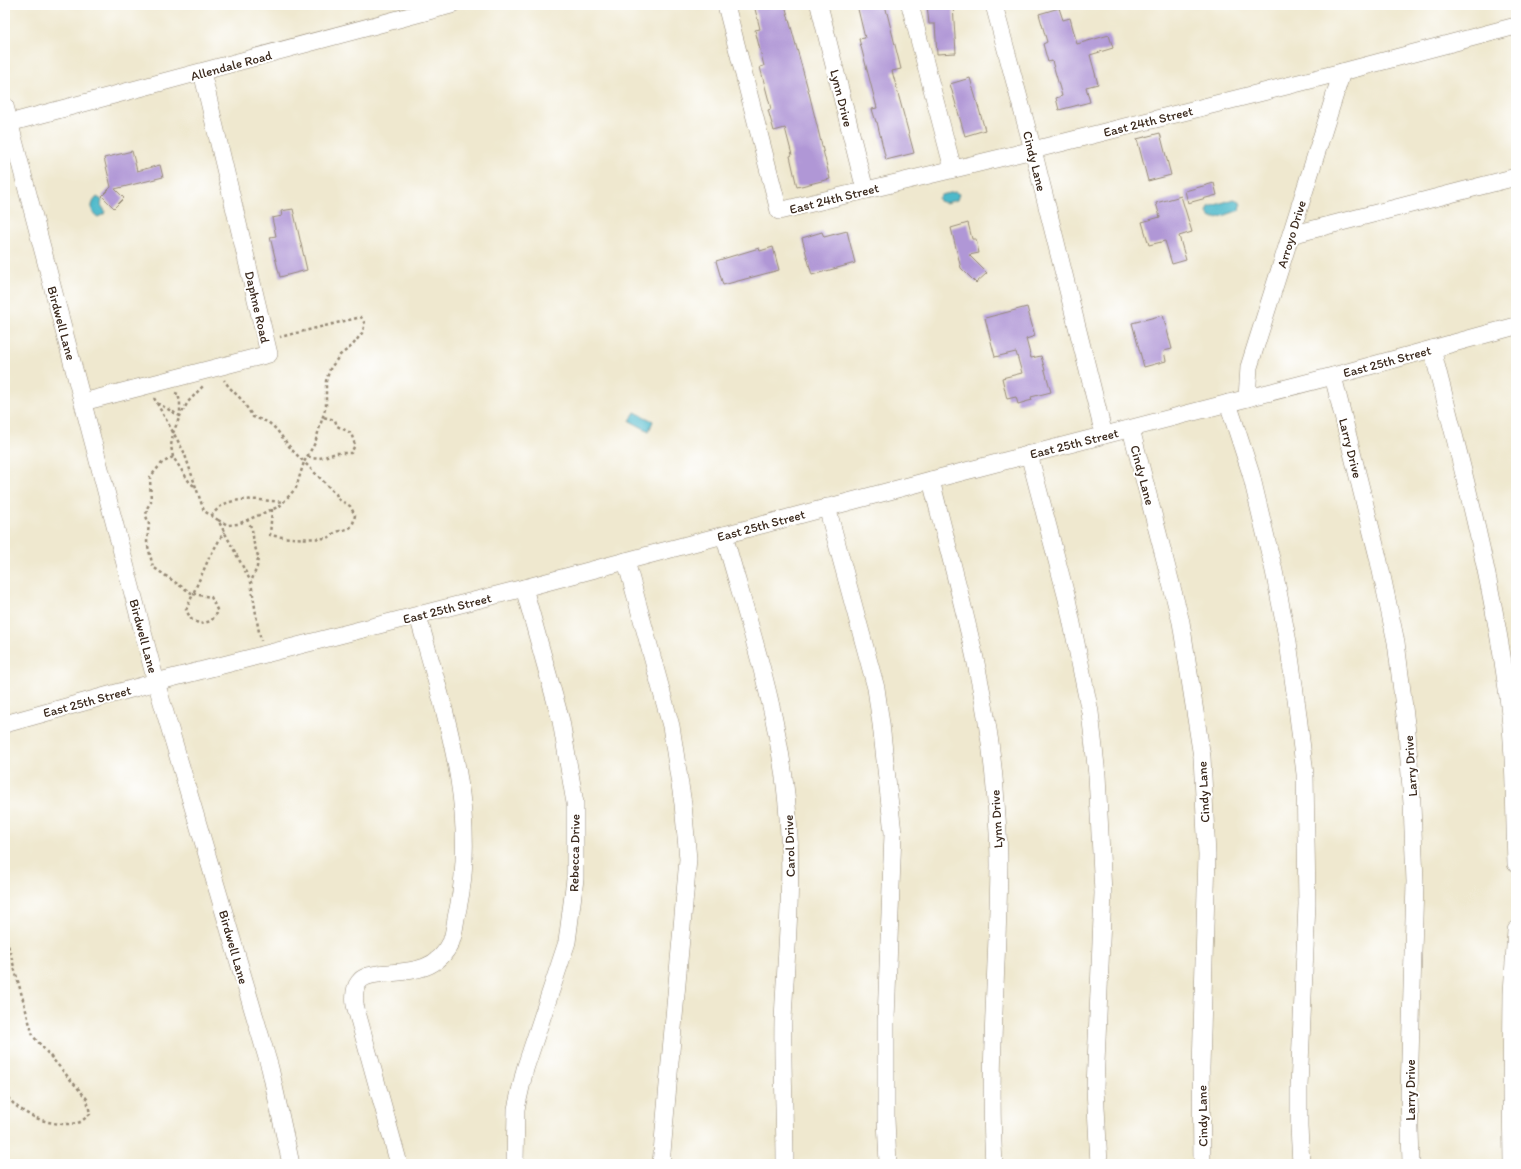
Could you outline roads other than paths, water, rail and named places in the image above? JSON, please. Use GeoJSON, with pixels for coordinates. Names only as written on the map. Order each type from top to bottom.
{"type":"FeatureCollection","features":[{"type":"Feature","properties":{"kind":"street","name":"Allendale Road"},"geometry":{"type":"LineString","coordinates":[[9,123],[451,5]]}},
{"type":"Feature","properties":{"kind":"street","name":"East 24th Street"},"geometry":{"type":"LineString","coordinates":[[726,5],[779,211],[1033,150],[1342,72],[1516,26]]}},
{"type":"Feature","properties":{"kind":"street","name":"Lynn Drive"},"geometry":{"type":"LineString","coordinates":[[819,5],[865,190]]}},
{"type":"Feature","properties":{"kind":"street"},"geometry":{"type":"LineString","coordinates":[[910,5],[953,169]]}},
{"type":"Feature","properties":{"kind":"street","name":"Cindy Lane"},"geometry":{"type":"LineString","coordinates":[[994,5],[1033,150],[1104,435]]}},
{"type":"Feature","properties":{"kind":"street","name":"Daphne Road"},"geometry":{"type":"LineString","coordinates":[[83,402],[150,394],[212,368],[269,354],[202,72]]}},
{"type":"Feature","properties":{"kind":"street","name":"Arroyo Drive"},"geometry":{"type":"LineString","coordinates":[[1247,398],[1249,368],[1342,72]]}},
{"type":"Feature","properties":{"kind":"street","name":"Birdwell Lane"},"geometry":{"type":"LineString","coordinates":[[5,106],[156,682],[270,1068],[291,1164]]}},
{"type":"Feature","properties":{"kind":"street"},"geometry":{"type":"LineString","coordinates":[[1291,235],[1516,177]]}},
{"type":"Feature","properties":{"kind":"street","name":"East 25th Street"},"geometry":{"type":"LineString","coordinates":[[5,724],[156,682],[418,616],[1029,454],[1333,376],[1516,326]]}},
{"type":"Feature","properties":{"kind":"street"},"geometry":{"type":"LineString","coordinates":[[1432,349],[1470,496],[1496,619],[1507,690],[1512,750],[1516,864]]}},
{"type":"Feature","properties":{"kind":"street","name":"Larry Drive"},"geometry":{"type":"LineString","coordinates":[[1333,376],[1378,557],[1396,642],[1408,732],[1415,882],[1409,1094],[1411,1164]]}},
{"type":"Feature","properties":{"kind":"street"},"geometry":{"type":"LineString","coordinates":[[1228,403],[1251,474],[1275,578],[1290,657],[1305,774],[1306,904],[1299,1087],[1301,1164]]}},
{"type":"Feature","properties":{"kind":"street","name":"Cindy Lane"},"geometry":{"type":"LineString","coordinates":[[1131,428],[1181,622],[1202,757],[1207,855],[1201,1068],[1202,1164]]}},
{"type":"Feature","properties":{"kind":"street"},"geometry":{"type":"LineString","coordinates":[[1029,454],[1069,607],[1090,712],[1097,775],[1103,893],[1096,1088],[1099,1164]]}},
{"type":"Feature","properties":{"kind":"street","name":"Lynn Drive"},"geometry":{"type":"LineString","coordinates":[[931,480],[974,652],[986,717],[995,788],[999,864],[993,1043],[992,1129],[994,1164]]}},
{"type":"Feature","properties":{"kind":"street"},"geometry":{"type":"LineString","coordinates":[[827,508],[876,688],[893,833],[886,1020],[886,1119],[888,1164]]}},
{"type":"Feature","properties":{"kind":"street","name":"Carol Drive"},"geometry":{"type":"LineString","coordinates":[[724,535],[768,691],[781,755],[788,818],[790,882],[783,1022],[785,1164]]}},
{"type":"Feature","properties":{"kind":"street"},"geometry":{"type":"LineString","coordinates":[[626,561],[671,726],[683,804],[688,859],[661,1164]]}},
{"type":"Feature","properties":{"kind":"street","name":"Rebecca Drive"},"geometry":{"type":"LineString","coordinates":[[515,1164],[516,1109],[525,1069],[567,942],[575,879],[575,804],[561,720],[524,588]]}},
{"type":"Feature","properties":{"kind":"street"},"geometry":{"type":"LineString","coordinates":[[399,1164],[354,1005],[354,995],[360,981],[368,976],[416,970],[431,965],[438,960],[451,942],[462,889],[464,865],[462,810],[458,770],[450,730],[418,616]]}},
{"type":"Feature","properties":{"kind":"street"},"geometry":{"type":"LineString","coordinates":[[1512,1164],[1512,993],[1516,930]]}},
{"type":"Feature","properties":{"kind":"water"},"geometry":{"type":"Polygon","coordinates":[[[955,192],[959,194],[957,200],[945,203],[939,201],[938,198],[941,195],[955,192]]]}},
{"type":"Feature","properties":{"kind":"water"},"geometry":{"type":"Polygon","coordinates":[[[97,197],[102,200],[101,205],[105,211],[104,214],[98,217],[92,210],[93,202],[97,197]]]}},
{"type":"Feature","properties":{"kind":"water"},"geometry":{"type":"Polygon","coordinates":[[[1234,199],[1239,201],[1241,205],[1240,210],[1217,218],[1211,218],[1207,213],[1209,207],[1234,199]]]}},
{"type":"Feature","properties":{"kind":"water"},"geometry":{"type":"Polygon","coordinates":[[[635,412],[653,421],[649,431],[630,421],[635,412]]]}}]}
